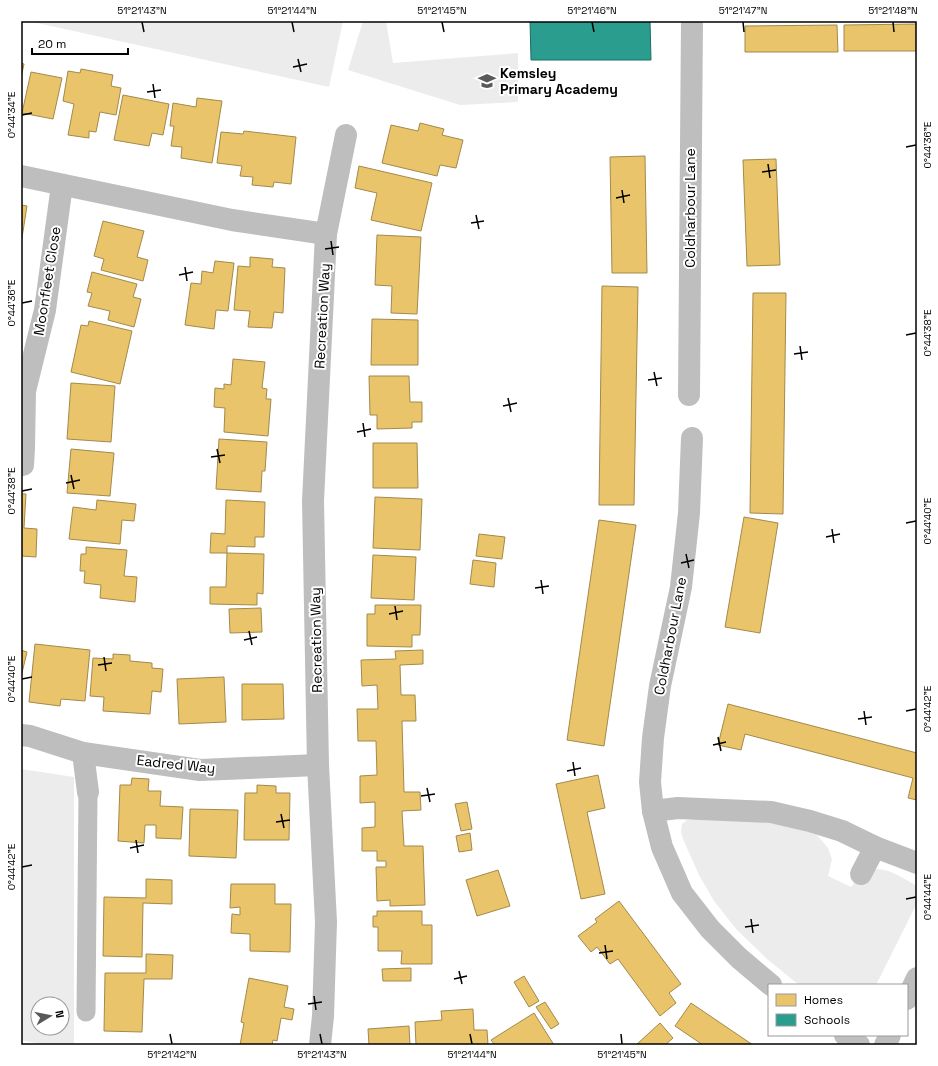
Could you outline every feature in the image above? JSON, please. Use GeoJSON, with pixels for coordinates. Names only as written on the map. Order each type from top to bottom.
{"type":"FeatureCollection","features":[{"type":"Feature","properties":{"kind":"street","name":"Coldharbour Lane"},"geometry":{"type":"LineString","coordinates":[[689,396],[692,21]]}},
{"type":"Feature","properties":{"kind":"street","name":"Recreation Way"},"geometry":{"type":"LineString","coordinates":[[320,1045],[323,1016],[326,922],[318,765],[313,501],[326,234],[346,135]]}},
{"type":"Feature","properties":{"kind":"street"},"geometry":{"type":"LineString","coordinates":[[21,176],[232,220],[326,234]]}},
{"type":"Feature","properties":{"kind":"street","name":"Moonfleet Close"},"geometry":{"type":"LineString","coordinates":[[23,454],[26,391],[45,310],[62,185]]}},
{"type":"Feature","properties":{"kind":"street","name":"Coldharbour Lane"},"geometry":{"type":"LineString","coordinates":[[692,438],[689,513],[681,587],[660,686],[653,738],[650,782],[653,811],[662,847],[682,893],[710,929],[739,958],[770,984]]}},
{"type":"Feature","properties":{"kind":"street","name":"Eadred Way"},"geometry":{"type":"LineString","coordinates":[[21,735],[30,736],[83,753],[200,770],[318,765]]}},
{"type":"Feature","properties":{"kind":"street"},"geometry":{"type":"LineString","coordinates":[[83,753],[88,792]]}},
{"type":"Feature","properties":{"kind":"street"},"geometry":{"type":"LineString","coordinates":[[653,811],[678,808],[771,812],[842,830],[875,847],[917,863]]}},
{"type":"Feature","properties":{"kind":"street"},"geometry":{"type":"LineString","coordinates":[[861,874],[875,847]]}},
{"type":"Feature","properties":{"kind":"street"},"geometry":{"type":"LineString","coordinates":[[908,997],[917,978]]}},
{"type":"Feature","properties":{"kind":"street"},"geometry":{"type":"LineString","coordinates":[[846,1036],[860,1045]]}},
{"type":"Feature","properties":{"kind":"street"},"geometry":{"type":"LineString","coordinates":[[885,1045],[890,1036]]}},
{"type":"Feature","properties":{"kind":"lane"},"geometry":{"type":"LineString","coordinates":[[86,1012],[88,792]]}},
{"type":"Feature","properties":{"kind":"shaded area"},"geometry":{"type":"Polygon","coordinates":[[[28,21],[343,21],[329,87],[28,21]]]}},
{"type":"Feature","properties":{"kind":"shaded area"},"geometry":{"type":"Polygon","coordinates":[[[363,21],[386,21],[393,63],[518,53],[518,102],[460,105],[348,70],[363,21]]]}},
{"type":"Feature","properties":{"kind":"shaded area"},"geometry":{"type":"Polygon","coordinates":[[[21,769],[74,777],[74,1045],[46,1045],[21,1040],[21,769]]]}},
{"type":"Feature","properties":{"kind":"shaded area"},"geometry":{"type":"Polygon","coordinates":[[[687,820],[759,821],[809,831],[817,835],[828,848],[832,859],[828,876],[851,887],[859,877],[867,871],[882,869],[917,886],[917,903],[876,984],[798,984],[767,959],[737,930],[714,901],[699,875],[681,832],[682,824],[687,820]]]}},
{"type":"Feature","properties":{"kind":"building: Homes"},"geometry":{"type":"Polygon","coordinates":[[[917,24],[917,51],[844,51],[844,25],[917,24]]]}},
{"type":"Feature","properties":{"kind":"building: Homes"},"geometry":{"type":"Polygon","coordinates":[[[837,25],[838,52],[745,52],[745,26],[837,25]]]}},
{"type":"Feature","properties":{"kind":"building: Homes"},"geometry":{"type":"Polygon","coordinates":[[[21,63],[24,64],[21,78],[21,63]]]}},
{"type":"Feature","properties":{"kind":"building: Homes"},"geometry":{"type":"Polygon","coordinates":[[[81,69],[113,75],[111,86],[121,88],[116,115],[100,112],[96,132],[89,131],[89,138],[68,135],[74,104],[63,101],[68,71],[80,73],[81,69]]]}},
{"type":"Feature","properties":{"kind":"building: Homes"},"geometry":{"type":"Polygon","coordinates":[[[31,72],[62,78],[53,119],[22,113],[31,72]]]}},
{"type":"Feature","properties":{"kind":"building: Homes"},"geometry":{"type":"Polygon","coordinates":[[[123,95],[169,104],[163,135],[152,133],[149,146],[114,140],[123,95]]]}},
{"type":"Feature","properties":{"kind":"building: Homes"},"geometry":{"type":"Polygon","coordinates":[[[197,98],[222,101],[212,163],[181,158],[182,147],[171,146],[174,126],[170,126],[173,103],[196,107],[197,98]]]}},
{"type":"Feature","properties":{"kind":"building: Homes"},"geometry":{"type":"Polygon","coordinates":[[[420,123],[444,129],[442,135],[463,140],[456,168],[440,165],[437,176],[382,163],[391,125],[418,131],[420,123]]]}},
{"type":"Feature","properties":{"kind":"building: Homes"},"geometry":{"type":"Polygon","coordinates":[[[244,131],[296,137],[291,184],[274,182],[273,187],[252,185],[253,177],[240,176],[242,166],[217,163],[221,132],[243,134],[244,131]]]}},
{"type":"Feature","properties":{"kind":"building: Homes"},"geometry":{"type":"Polygon","coordinates":[[[645,156],[647,273],[612,273],[610,157],[645,156]]]}},
{"type":"Feature","properties":{"kind":"building: Homes"},"geometry":{"type":"Polygon","coordinates":[[[776,159],[780,265],[747,266],[743,160],[776,159]]]}},
{"type":"Feature","properties":{"kind":"building: Homes"},"geometry":{"type":"Polygon","coordinates":[[[359,166],[432,183],[421,231],[371,220],[377,193],[355,188],[359,166]]]}},
{"type":"Feature","properties":{"kind":"building: Homes"},"geometry":{"type":"Polygon","coordinates":[[[21,205],[27,206],[21,244],[21,205]]]}},
{"type":"Feature","properties":{"kind":"building: Homes"},"geometry":{"type":"Polygon","coordinates":[[[103,221],[144,231],[137,257],[148,260],[143,281],[101,270],[104,259],[94,256],[103,221]]]}},
{"type":"Feature","properties":{"kind":"building: Homes"},"geometry":{"type":"Polygon","coordinates":[[[377,235],[421,237],[417,314],[391,313],[392,286],[375,285],[377,235]]]}},
{"type":"Feature","properties":{"kind":"building: Homes"},"geometry":{"type":"Polygon","coordinates":[[[250,257],[273,259],[272,267],[285,268],[283,313],[274,312],[272,328],[248,327],[250,311],[234,310],[238,266],[250,267],[250,257]]]}},
{"type":"Feature","properties":{"kind":"building: Homes"},"geometry":{"type":"Polygon","coordinates":[[[215,261],[234,263],[228,311],[216,310],[214,329],[185,325],[191,283],[201,284],[202,271],[213,273],[215,261]]]}},
{"type":"Feature","properties":{"kind":"building: Homes"},"geometry":{"type":"Polygon","coordinates":[[[92,272],[137,284],[133,297],[141,299],[134,327],[108,320],[110,311],[88,306],[92,293],[87,292],[92,272]]]}},
{"type":"Feature","properties":{"kind":"building: Homes"},"geometry":{"type":"Polygon","coordinates":[[[602,286],[638,287],[634,505],[599,505],[602,286]]]}},
{"type":"Feature","properties":{"kind":"building: Homes"},"geometry":{"type":"Polygon","coordinates":[[[753,293],[786,293],[783,514],[750,513],[753,293]]]}},
{"type":"Feature","properties":{"kind":"building: Homes"},"geometry":{"type":"Polygon","coordinates":[[[372,319],[418,320],[418,365],[371,365],[372,319]]]}},
{"type":"Feature","properties":{"kind":"building: Homes"},"geometry":{"type":"Polygon","coordinates":[[[89,321],[132,331],[120,384],[71,372],[81,325],[88,326],[89,321]]]}},
{"type":"Feature","properties":{"kind":"building: Homes"},"geometry":{"type":"Polygon","coordinates":[[[233,359],[265,362],[262,388],[267,389],[266,399],[271,399],[268,436],[224,432],[225,408],[214,407],[215,388],[224,389],[224,384],[231,385],[233,359]]]}},
{"type":"Feature","properties":{"kind":"building: Homes"},"geometry":{"type":"Polygon","coordinates":[[[369,376],[409,376],[410,402],[422,402],[422,422],[412,422],[412,428],[377,429],[377,415],[370,415],[369,376]]]}},
{"type":"Feature","properties":{"kind":"building: Homes"},"geometry":{"type":"Polygon","coordinates":[[[71,383],[115,386],[111,442],[67,439],[71,383]]]}},
{"type":"Feature","properties":{"kind":"building: Homes"},"geometry":{"type":"Polygon","coordinates":[[[219,439],[267,442],[265,471],[262,471],[261,492],[216,489],[219,439]]]}},
{"type":"Feature","properties":{"kind":"building: Homes"},"geometry":{"type":"Polygon","coordinates":[[[373,443],[417,443],[418,488],[373,488],[373,443]]]}},
{"type":"Feature","properties":{"kind":"building: Homes"},"geometry":{"type":"Polygon","coordinates":[[[71,449],[114,453],[110,496],[67,493],[71,449]]]}},
{"type":"Feature","properties":{"kind":"building: Homes"},"geometry":{"type":"Polygon","coordinates":[[[21,494],[26,494],[24,528],[37,529],[36,557],[21,556],[21,494]]]}},
{"type":"Feature","properties":{"kind":"building: Homes"},"geometry":{"type":"Polygon","coordinates":[[[375,497],[422,499],[420,550],[373,548],[375,497]]]}},
{"type":"Feature","properties":{"kind":"building: Homes"},"geometry":{"type":"Polygon","coordinates":[[[97,500],[136,504],[134,521],[122,520],[120,544],[69,539],[73,507],[96,510],[97,500]]]}},
{"type":"Feature","properties":{"kind":"building: Homes"},"geometry":{"type":"Polygon","coordinates":[[[226,500],[265,502],[264,537],[255,537],[255,547],[227,546],[227,553],[210,553],[211,533],[225,534],[226,500]]]}},
{"type":"Feature","properties":{"kind":"building: Homes"},"geometry":{"type":"Polygon","coordinates":[[[744,517],[778,523],[760,633],[725,627],[744,517]]]}},
{"type":"Feature","properties":{"kind":"building: Homes"},"geometry":{"type":"Polygon","coordinates":[[[599,520],[636,525],[604,746],[567,740],[599,520]]]}},
{"type":"Feature","properties":{"kind":"building: Homes"},"geometry":{"type":"Polygon","coordinates":[[[479,534],[505,537],[502,559],[476,556],[479,534]]]}},
{"type":"Feature","properties":{"kind":"building: Homes"},"geometry":{"type":"Polygon","coordinates":[[[86,547],[127,550],[124,576],[137,577],[135,602],[100,598],[101,585],[84,583],[85,571],[80,571],[81,554],[86,554],[86,547]]]}},
{"type":"Feature","properties":{"kind":"building: Homes"},"geometry":{"type":"Polygon","coordinates":[[[227,553],[264,554],[263,594],[257,593],[257,605],[210,604],[210,587],[226,587],[227,553]]]}},
{"type":"Feature","properties":{"kind":"building: Homes"},"geometry":{"type":"Polygon","coordinates":[[[373,555],[416,557],[414,600],[371,598],[373,555]]]}},
{"type":"Feature","properties":{"kind":"building: Homes"},"geometry":{"type":"Polygon","coordinates":[[[473,560],[496,563],[494,587],[470,584],[473,560]]]}},
{"type":"Feature","properties":{"kind":"building: Homes"},"geometry":{"type":"Polygon","coordinates":[[[375,605],[421,605],[420,635],[412,635],[412,647],[367,646],[367,614],[375,614],[375,605]]]}},
{"type":"Feature","properties":{"kind":"building: Homes"},"geometry":{"type":"Polygon","coordinates":[[[261,608],[262,632],[230,633],[229,609],[261,608]]]}},
{"type":"Feature","properties":{"kind":"building: Homes"},"geometry":{"type":"Polygon","coordinates":[[[35,644],[90,650],[85,701],[61,699],[60,706],[29,702],[35,644]]]}},
{"type":"Feature","properties":{"kind":"building: Homes"},"geometry":{"type":"Polygon","coordinates":[[[21,650],[27,652],[21,677],[21,650]]]}},
{"type":"Feature","properties":{"kind":"building: Homes"},"geometry":{"type":"Polygon","coordinates":[[[423,650],[423,664],[400,665],[401,695],[415,695],[416,721],[402,721],[404,792],[420,792],[421,810],[402,811],[404,846],[423,846],[425,905],[390,906],[390,900],[377,901],[376,867],[386,867],[386,861],[377,861],[377,851],[362,851],[362,828],[375,827],[375,802],[360,803],[360,776],[377,775],[376,741],[358,741],[357,709],[378,709],[377,685],[362,686],[361,660],[396,659],[395,651],[423,650]]]}},
{"type":"Feature","properties":{"kind":"building: Homes"},"geometry":{"type":"Polygon","coordinates":[[[113,654],[130,655],[130,661],[152,663],[152,668],[163,669],[161,692],[152,691],[150,714],[103,711],[104,697],[90,696],[93,658],[113,659],[113,654]]]}},
{"type":"Feature","properties":{"kind":"building: Homes"},"geometry":{"type":"Polygon","coordinates":[[[224,677],[226,722],[179,724],[177,679],[224,677]]]}},
{"type":"Feature","properties":{"kind":"building: Homes"},"geometry":{"type":"Polygon","coordinates":[[[242,684],[283,684],[284,719],[242,720],[242,684]]]}},
{"type":"Feature","properties":{"kind":"building: Homes"},"geometry":{"type":"Polygon","coordinates":[[[728,704],[917,753],[917,800],[908,798],[913,778],[745,734],[741,750],[718,745],[728,704]]]}},
{"type":"Feature","properties":{"kind":"building: Homes"},"geometry":{"type":"Polygon","coordinates":[[[598,775],[605,808],[587,812],[605,894],[581,899],[556,784],[598,775]]]}},
{"type":"Feature","properties":{"kind":"building: Homes"},"geometry":{"type":"Polygon","coordinates":[[[132,778],[149,779],[148,791],[161,791],[160,806],[183,807],[181,839],[156,838],[156,825],[145,825],[144,843],[118,841],[120,785],[131,785],[132,778]]]}},
{"type":"Feature","properties":{"kind":"building: Homes"},"geometry":{"type":"Polygon","coordinates":[[[257,785],[276,786],[276,793],[290,793],[289,840],[244,840],[245,793],[257,793],[257,785]]]}},
{"type":"Feature","properties":{"kind":"building: Homes"},"geometry":{"type":"Polygon","coordinates":[[[467,802],[472,829],[461,831],[455,804],[467,802]]]}},
{"type":"Feature","properties":{"kind":"building: Homes"},"geometry":{"type":"Polygon","coordinates":[[[190,809],[238,810],[236,858],[189,856],[190,809]]]}},
{"type":"Feature","properties":{"kind":"building: Homes"},"geometry":{"type":"Polygon","coordinates":[[[470,833],[472,850],[459,852],[456,836],[470,833]]]}},
{"type":"Feature","properties":{"kind":"building: Homes"},"geometry":{"type":"Polygon","coordinates":[[[498,870],[510,906],[477,916],[466,880],[498,870]]]}},
{"type":"Feature","properties":{"kind":"building: Homes"},"geometry":{"type":"Polygon","coordinates":[[[146,879],[172,880],[172,904],[143,903],[142,957],[103,956],[104,897],[146,898],[146,879]]]}},
{"type":"Feature","properties":{"kind":"building: Homes"},"geometry":{"type":"Polygon","coordinates":[[[231,884],[275,884],[275,904],[291,904],[290,952],[250,951],[250,934],[231,933],[232,914],[240,915],[240,907],[230,908],[231,884]]]}},
{"type":"Feature","properties":{"kind":"building: Homes"},"geometry":{"type":"Polygon","coordinates":[[[619,901],[681,984],[669,993],[676,1003],[660,1016],[618,959],[610,964],[597,947],[591,952],[578,936],[597,922],[595,919],[619,901]]]}},
{"type":"Feature","properties":{"kind":"building: Homes"},"geometry":{"type":"Polygon","coordinates":[[[377,911],[422,911],[422,925],[432,925],[432,964],[401,964],[402,951],[378,951],[378,927],[373,927],[373,916],[377,916],[377,911]]]}},
{"type":"Feature","properties":{"kind":"building: Homes"},"geometry":{"type":"Polygon","coordinates":[[[146,954],[173,955],[172,979],[144,979],[142,1032],[104,1031],[105,973],[146,973],[146,954]]]}},
{"type":"Feature","properties":{"kind":"building: Homes"},"geometry":{"type":"Polygon","coordinates":[[[411,968],[411,981],[383,981],[382,969],[411,968]]]}},
{"type":"Feature","properties":{"kind":"building: Homes"},"geometry":{"type":"Polygon","coordinates":[[[524,976],[539,1001],[529,1007],[514,982],[524,976]]]}},
{"type":"Feature","properties":{"kind":"building: Homes"},"geometry":{"type":"Polygon","coordinates":[[[249,978],[288,986],[284,1007],[294,1009],[292,1020],[281,1018],[277,1041],[273,1040],[272,1045],[240,1045],[244,1023],[241,1022],[249,978]]]}},
{"type":"Feature","properties":{"kind":"building: Homes"},"geometry":{"type":"Polygon","coordinates":[[[545,1002],[559,1024],[551,1029],[536,1007],[545,1002]]]}},
{"type":"Feature","properties":{"kind":"building: Homes"},"geometry":{"type":"Polygon","coordinates":[[[691,1003],[753,1045],[703,1045],[675,1026],[691,1003]]]}},
{"type":"Feature","properties":{"kind":"building: Homes"},"geometry":{"type":"Polygon","coordinates":[[[473,1009],[474,1030],[487,1030],[488,1045],[416,1045],[415,1022],[442,1020],[441,1011],[473,1009]]]}},
{"type":"Feature","properties":{"kind":"building: Homes"},"geometry":{"type":"Polygon","coordinates":[[[534,1013],[554,1045],[495,1045],[491,1040],[534,1013]]]}},
{"type":"Feature","properties":{"kind":"building: Homes"},"geometry":{"type":"Polygon","coordinates":[[[660,1023],[673,1038],[665,1045],[636,1045],[660,1023]]]}},
{"type":"Feature","properties":{"kind":"building: Homes"},"geometry":{"type":"Polygon","coordinates":[[[409,1026],[410,1045],[369,1045],[368,1029],[409,1026]]]}},
{"type":"Feature","properties":{"kind":"building: Schools"},"geometry":{"type":"Polygon","coordinates":[[[530,21],[650,21],[651,60],[531,60],[530,21]]]}},
{"type":"Feature","properties":{"kind":"place","name":"Kemsley Primary Academy"},"geometry":{"type":"Point","coordinates":[487,81]}}]}
